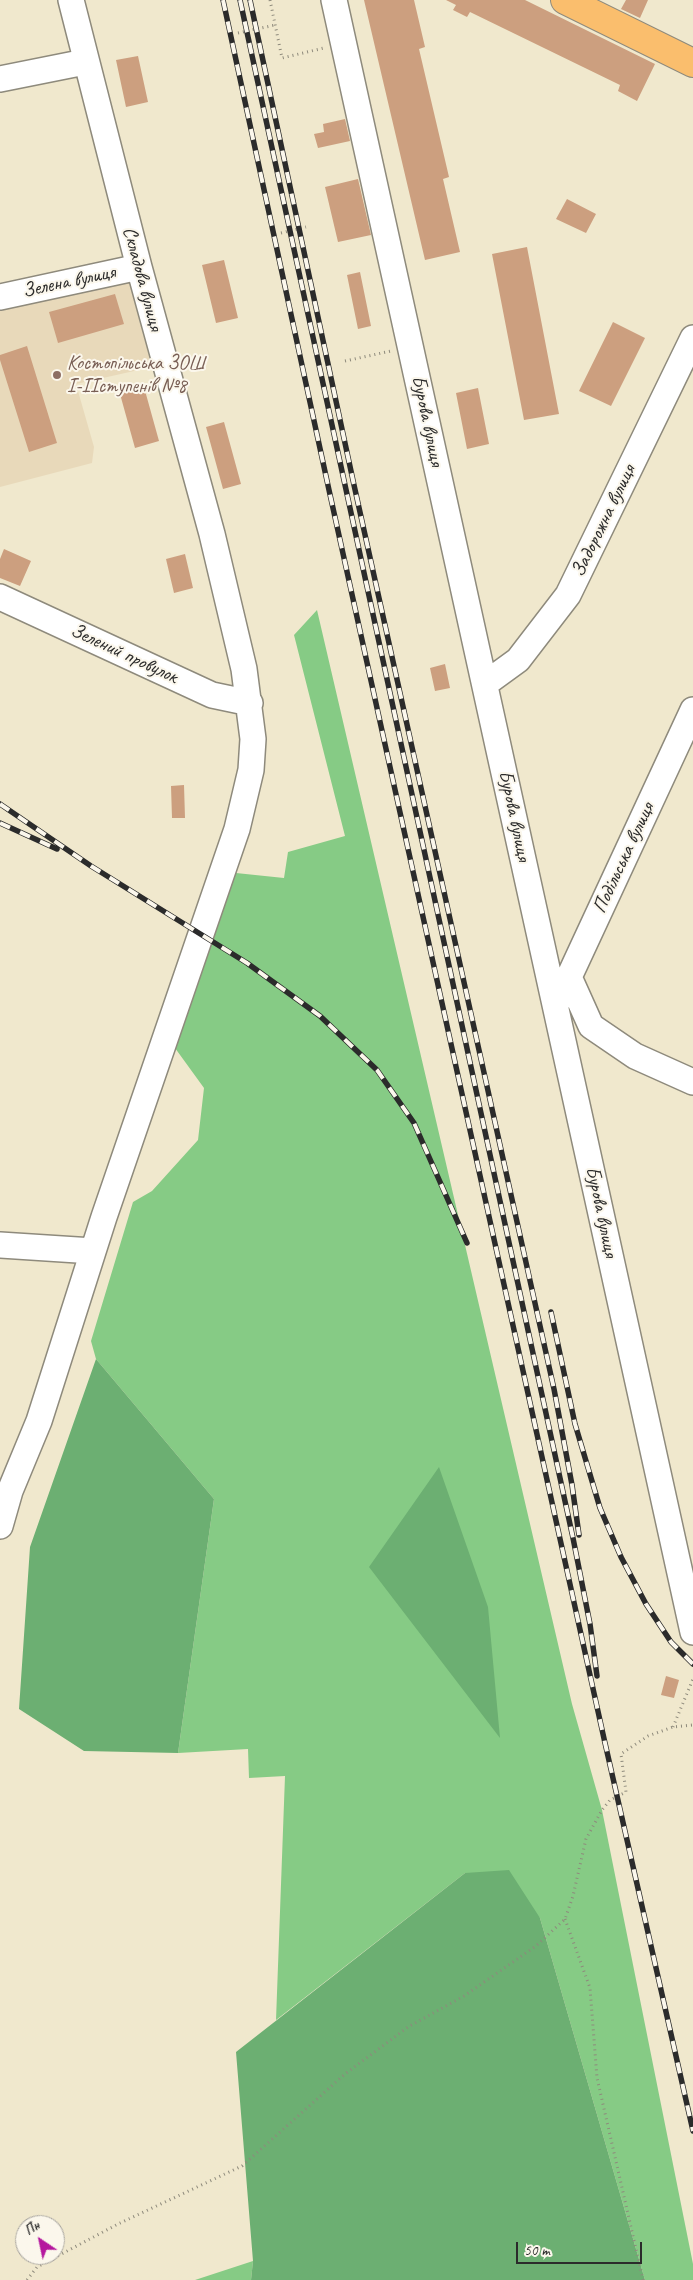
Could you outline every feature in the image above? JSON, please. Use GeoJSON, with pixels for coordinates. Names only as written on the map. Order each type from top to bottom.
{"type":"FeatureCollection","features":[{"type":"Feature","properties":{"kind":"main road"},"geometry":{"type":"LineString","coordinates":[[565,0],[693,64]]}},
{"type":"Feature","properties":{"kind":"street","name":"Складова вулиця"},"geometry":{"type":"LineString","coordinates":[[0,1526],[10,1491],[39,1421],[93,1252],[237,829],[251,770],[253,739],[250,703],[212,534],[138,267],[85,62],[71,0]]}},
{"type":"Feature","properties":{"kind":"street","name":"Бурова вулиця"},"geometry":{"type":"LineString","coordinates":[[334,0],[693,1632]]}},
{"type":"Feature","properties":{"kind":"street"},"geometry":{"type":"LineString","coordinates":[[0,80],[85,62]]}},
{"type":"Feature","properties":{"kind":"street","name":"Зелена вулиця"},"geometry":{"type":"LineString","coordinates":[[0,297],[138,267]]}},
{"type":"Feature","properties":{"kind":"street","name":"Задорожна вулиця"},"geometry":{"type":"LineString","coordinates":[[485,684],[518,660],[568,595],[693,338]]}},
{"type":"Feature","properties":{"kind":"street","name":"Зелений провулок"},"geometry":{"type":"LineString","coordinates":[[0,597],[212,695],[250,703]]}},
{"type":"Feature","properties":{"kind":"street","name":"Подільська вулиця"},"geometry":{"type":"LineString","coordinates":[[556,1005],[693,710]]}},
{"type":"Feature","properties":{"kind":"street"},"geometry":{"type":"LineString","coordinates":[[569,978],[591,1026],[635,1056],[693,1082]]}},
{"type":"Feature","properties":{"kind":"street"},"geometry":{"type":"LineString","coordinates":[[0,1245],[93,1252]]}},
{"type":"Feature","properties":{"kind":"path"},"geometry":{"type":"LineString","coordinates":[[270,0],[282,58],[344,43]]}},
{"type":"Feature","properties":{"kind":"path"},"geometry":{"type":"LineString","coordinates":[[238,33],[275,25]]}},
{"type":"Feature","properties":{"kind":"path"},"geometry":{"type":"LineString","coordinates":[[282,233],[306,227]]}},
{"type":"Feature","properties":{"kind":"path"},"geometry":{"type":"LineString","coordinates":[[345,361],[411,346]]}},
{"type":"Feature","properties":{"kind":"path"},"geometry":{"type":"LineString","coordinates":[[673,1727],[693,1679]]}},
{"type":"Feature","properties":{"kind":"path"},"geometry":{"type":"LineString","coordinates":[[27,2280],[37,2267],[118,2224],[242,2166],[345,2074],[408,2027],[464,1996],[536,1946],[565,1919],[573,1896],[586,1839],[602,1810],[610,1800],[626,1792],[621,1754],[648,1736],[673,1727],[693,1725]]}},
{"type":"Feature","properties":{"kind":"path"},"geometry":{"type":"LineString","coordinates":[[565,1919],[590,1988],[597,2078],[643,2280]]}},
{"type":"Feature","properties":{"kind":"shaded area","name":"Костопільська ЗОШ І-ІІступенів №8"},"geometry":{"type":"Polygon","coordinates":[[[127,275],[152,367],[76,384],[94,447],[92,463],[0,487],[0,304],[127,275]]]}},
{"type":"Feature","properties":{"kind":"green space"},"geometry":{"type":"Polygon","coordinates":[[[317,610],[572,1704],[602,1810],[693,2264],[693,2280],[645,2280],[540,1918],[465,1873],[276,2020],[285,1776],[249,1778],[248,1749],[178,1753],[214,1499],[96,1359],[91,1341],[133,1202],[152,1191],[198,1140],[204,1088],[175,1048],[210,933],[236,873],[284,878],[288,852],[345,836],[294,635],[317,610]]]}},
{"type":"Feature","properties":{"kind":"green space"},"geometry":{"type":"Polygon","coordinates":[[[96,1359],[214,1499],[178,1753],[84,1751],[19,1709],[30,1547],[96,1359]]]}},
{"type":"Feature","properties":{"kind":"green space"},"geometry":{"type":"Polygon","coordinates":[[[439,1467],[488,1607],[500,1738],[369,1567],[439,1467]]]}},
{"type":"Feature","properties":{"kind":"green space"},"geometry":{"type":"Polygon","coordinates":[[[509,1870],[540,1918],[645,2280],[251,2280],[253,2261],[236,2052],[465,1873],[509,1870]]]}},
{"type":"Feature","properties":{"kind":"green space"},"geometry":{"type":"Polygon","coordinates":[[[253,2261],[251,2280],[195,2280],[253,2261]]]}},
{"type":"Feature","properties":{"kind":"building"},"geometry":{"type":"Polygon","coordinates":[[[364,0],[414,0],[425,47],[419,49],[449,177],[443,179],[460,252],[425,260],[364,0]]]}},
{"type":"Feature","properties":{"kind":"building"},"geometry":{"type":"Polygon","coordinates":[[[446,0],[525,0],[655,64],[637,101],[618,91],[620,85],[470,12],[467,17],[453,10],[456,5],[446,0]]]}},
{"type":"Feature","properties":{"kind":"building"},"geometry":{"type":"Polygon","coordinates":[[[626,0],[648,0],[640,18],[621,9],[626,0]]]}},
{"type":"Feature","properties":{"kind":"building"},"geometry":{"type":"Polygon","coordinates":[[[138,56],[148,102],[126,107],[116,60],[138,56]]]}},
{"type":"Feature","properties":{"kind":"building"},"geometry":{"type":"Polygon","coordinates":[[[345,119],[350,141],[318,148],[314,134],[324,132],[323,124],[345,119]]]}},
{"type":"Feature","properties":{"kind":"building"},"geometry":{"type":"Polygon","coordinates":[[[358,179],[371,235],[338,242],[325,187],[358,179]]]}},
{"type":"Feature","properties":{"kind":"building"},"geometry":{"type":"Polygon","coordinates":[[[567,199],[596,214],[586,233],[556,219],[567,199]]]}},
{"type":"Feature","properties":{"kind":"building"},"geometry":{"type":"Polygon","coordinates":[[[527,247],[559,414],[524,420],[492,254],[527,247]]]}},
{"type":"Feature","properties":{"kind":"building"},"geometry":{"type":"Polygon","coordinates":[[[224,260],[238,318],[216,323],[202,265],[224,260]]]}},
{"type":"Feature","properties":{"kind":"building"},"geometry":{"type":"Polygon","coordinates":[[[360,272],[371,326],[358,329],[347,275],[360,272]]]}},
{"type":"Feature","properties":{"kind":"building"},"geometry":{"type":"Polygon","coordinates":[[[115,294],[124,324],[58,343],[49,312],[115,294]]]}},
{"type":"Feature","properties":{"kind":"building"},"geometry":{"type":"Polygon","coordinates":[[[613,322],[645,338],[611,406],[579,391],[613,322]]]}},
{"type":"Feature","properties":{"kind":"building"},"geometry":{"type":"Polygon","coordinates":[[[27,346],[57,443],[29,452],[0,360],[0,355],[27,346]]]}},
{"type":"Feature","properties":{"kind":"building"},"geometry":{"type":"Polygon","coordinates":[[[144,387],[159,441],[135,448],[120,394],[144,387]]]}},
{"type":"Feature","properties":{"kind":"building"},"geometry":{"type":"Polygon","coordinates":[[[478,388],[489,444],[467,449],[456,393],[478,388]]]}},
{"type":"Feature","properties":{"kind":"building"},"geometry":{"type":"Polygon","coordinates":[[[224,422],[241,484],[223,489],[206,427],[224,422]]]}},
{"type":"Feature","properties":{"kind":"building"},"geometry":{"type":"Polygon","coordinates":[[[4,549],[31,561],[20,586],[0,578],[0,559],[4,549]]]}},
{"type":"Feature","properties":{"kind":"building"},"geometry":{"type":"Polygon","coordinates":[[[185,554],[193,588],[174,593],[166,559],[185,554]]]}},
{"type":"Feature","properties":{"kind":"building"},"geometry":{"type":"Polygon","coordinates":[[[445,664],[450,688],[435,691],[430,668],[445,664]]]}},
{"type":"Feature","properties":{"kind":"building"},"geometry":{"type":"Polygon","coordinates":[[[184,785],[185,818],[172,818],[171,786],[184,785]]]}},
{"type":"Feature","properties":{"kind":"building"},"geometry":{"type":"Polygon","coordinates":[[[666,1676],[679,1680],[674,1698],[661,1695],[666,1676]]]}},
{"type":"Feature","properties":{"kind":"railway"},"geometry":{"type":"LineString","coordinates":[[223,0],[605,1743],[693,2131]]}},
{"type":"Feature","properties":{"kind":"railway"},"geometry":{"type":"LineString","coordinates":[[240,0],[573,1538],[590,1624],[597,1676]]}},
{"type":"Feature","properties":{"kind":"railway"},"geometry":{"type":"LineString","coordinates":[[250,0],[354,485],[554,1389],[572,1485],[579,1535]]}},
{"type":"Feature","properties":{"kind":"railway"},"geometry":{"type":"LineString","coordinates":[[0,804],[91,866],[247,963],[320,1016],[377,1070],[414,1123],[467,1243]]}},
{"type":"Feature","properties":{"kind":"railway"},"geometry":{"type":"LineString","coordinates":[[0,823],[57,849]]}},
{"type":"Feature","properties":{"kind":"railway"},"geometry":{"type":"LineString","coordinates":[[551,1312],[575,1424],[600,1508],[621,1557],[646,1604],[671,1642],[693,1664]]}},
{"type":"Feature","properties":{"kind":"place","name":"Костопільська ЗОШ І-ІІступенів №8"},"geometry":{"type":"Point","coordinates":[57,375]}}]}
